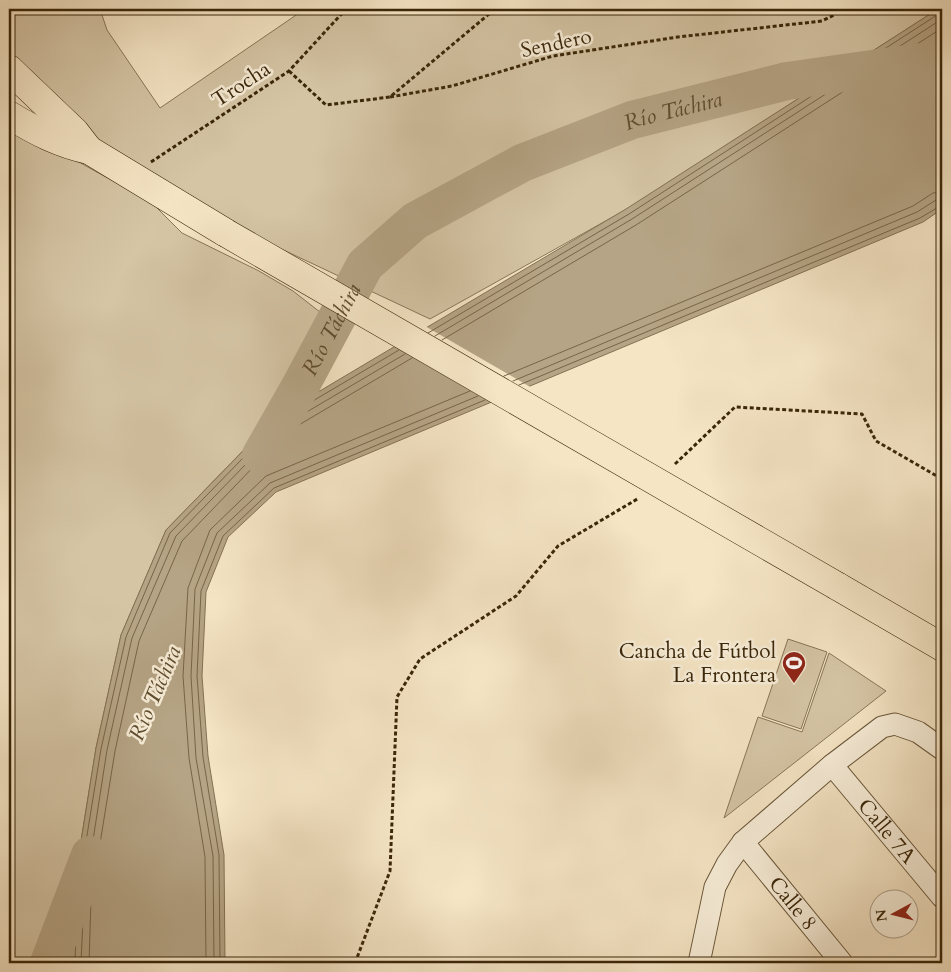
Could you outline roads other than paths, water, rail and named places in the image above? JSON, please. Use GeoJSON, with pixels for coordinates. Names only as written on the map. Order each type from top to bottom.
{"type":"FeatureCollection","features":[{"type":"Feature","properties":{"kind":"main road"},"geometry":{"type":"LineString","coordinates":[[9,69],[75,132],[90,150],[226,233],[942,647]]}},
{"type":"Feature","properties":{"kind":"main road"},"geometry":{"type":"LineString","coordinates":[[30,89],[9,114],[39,134],[72,147],[90,150]]}},
{"type":"Feature","properties":{"kind":"street"},"geometry":{"type":"LineString","coordinates":[[699,963],[714,887],[727,864],[743,842],[832,765],[882,727],[895,724],[918,732],[942,749]]}},
{"type":"Feature","properties":{"kind":"street","name":"Calle 7A"},"geometry":{"type":"LineString","coordinates":[[832,765],[942,897]]}},
{"type":"Feature","properties":{"kind":"street","name":"Calle 8"},"geometry":{"type":"LineString","coordinates":[[743,842],[842,963]]}},
{"type":"Feature","properties":{"kind":"water"},"geometry":{"type":"Polygon","coordinates":[[[938,9],[942,9],[942,209],[923,222],[276,492],[228,537],[206,592],[202,676],[208,756],[224,855],[225,963],[70,963],[72,897],[96,748],[121,635],[166,530],[276,417],[626,209],[938,9]]]}},
{"type":"Feature","properties":{"kind":"waterway","name":"Río Táchira"},"geometry":{"type":"LineString","coordinates":[[261,455],[365,265],[415,221],[522,163],[632,120],[787,81],[942,59]]}},
{"type":"Feature","properties":{"kind":"waterway","name":"Río Táchira"},"geometry":{"type":"LineString","coordinates":[[49,963],[90,855]]}},
{"type":"Feature","properties":{"kind":"place","name":"Cancha de Fútbol La Frontera"},"geometry":{"type":"Point","coordinates":[794,684]}}]}
